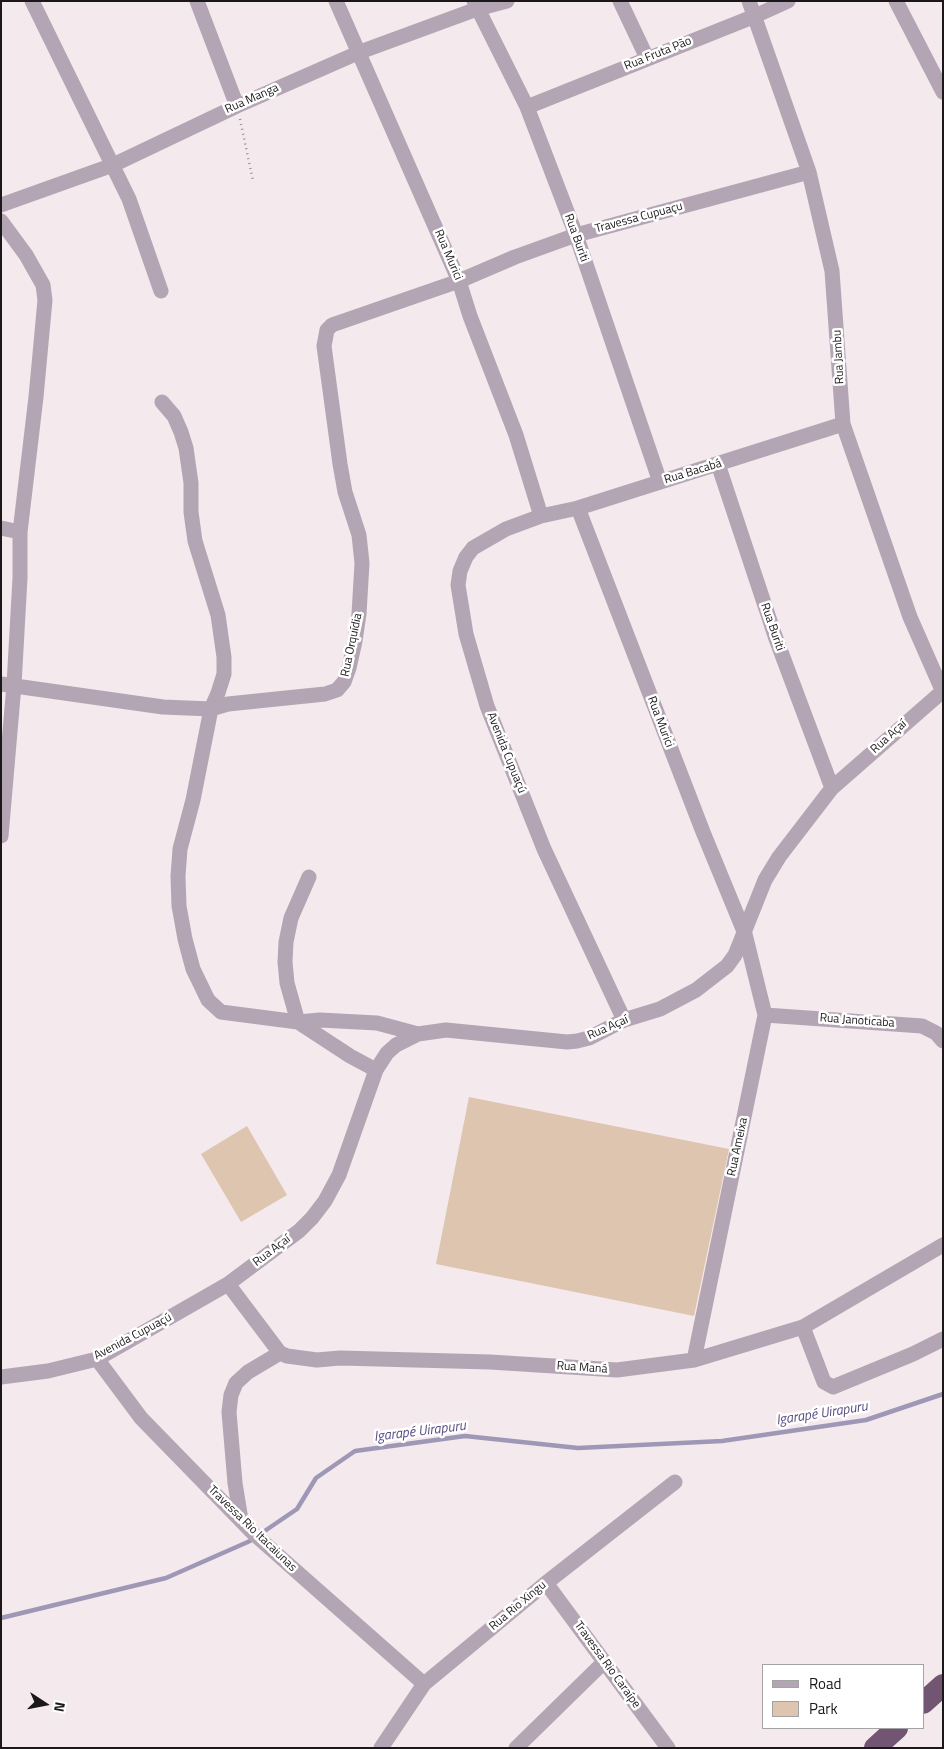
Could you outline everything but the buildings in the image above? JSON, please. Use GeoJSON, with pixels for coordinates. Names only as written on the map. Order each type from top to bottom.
{"type":"FeatureCollection","features":[{"type":"Feature","properties":{"kind":"highway"},"geometry":{"type":"LineString","coordinates":[[924,1703],[943,1685]]}},
{"type":"Feature","properties":{"kind":"street"},"geometry":{"type":"LineString","coordinates":[[32,1],[129,199],[161,291]]}},
{"type":"Feature","properties":{"kind":"street"},"geometry":{"type":"LineString","coordinates":[[197,1],[237,106]]}},
{"type":"Feature","properties":{"kind":"street","name":"Rua Murici"},"geometry":{"type":"LineString","coordinates":[[336,1],[459,281],[470,316],[516,435],[541,516]]}},
{"type":"Feature","properties":{"kind":"street","name":"Rua Manga"},"geometry":{"type":"LineString","coordinates":[[1,205],[113,165],[237,106],[360,52],[476,5],[507,1]]}},
{"type":"Feature","properties":{"kind":"street"},"geometry":{"type":"LineString","coordinates":[[620,1],[647,58]]}},
{"type":"Feature","properties":{"kind":"street","name":"Rua Jambu"},"geometry":{"type":"LineString","coordinates":[[749,1],[808,172],[832,271],[843,424],[910,617],[943,692]]}},
{"type":"Feature","properties":{"kind":"street","name":"Rua Fruta Pão"},"geometry":{"type":"LineString","coordinates":[[527,107],[788,1]]}},
{"type":"Feature","properties":{"kind":"street"},"geometry":{"type":"LineString","coordinates":[[896,1],[943,92]]}},
{"type":"Feature","properties":{"kind":"street","name":"Rua Buriti"},"geometry":{"type":"LineString","coordinates":[[476,5],[527,107],[576,235],[660,482]]}},
{"type":"Feature","properties":{"kind":"street","name":"Travessa Cupuaçu"},"geometry":{"type":"LineString","coordinates":[[332,325],[459,281],[515,257],[576,235],[808,172]]}},
{"type":"Feature","properties":{"kind":"street"},"geometry":{"type":"LineString","coordinates":[[1,221],[26,255],[43,286],[45,300],[20,532],[20,578],[8,685],[1,835]]}},
{"type":"Feature","properties":{"kind":"street","name":"Rua Orquídia"},"geometry":{"type":"LineString","coordinates":[[8,685],[163,708],[211,709],[228,704],[325,694],[337,690],[344,682],[349,668],[359,614],[362,563],[360,535],[345,492],[340,470],[324,346],[327,330],[332,325]]}},
{"type":"Feature","properties":{"kind":"street"},"geometry":{"type":"LineString","coordinates":[[162,402],[174,416],[186,448],[191,483],[191,512],[195,541],[218,615],[223,639],[224,674],[211,709],[193,800],[180,849],[178,876],[179,906],[193,969],[208,1000],[221,1012],[298,1022],[320,1020],[377,1024],[418,1034]]}},
{"type":"Feature","properties":{"kind":"street","name":"Rua Bacabá"},"geometry":{"type":"LineString","coordinates":[[541,516],[578,508],[843,424]]}},
{"type":"Feature","properties":{"kind":"street","name":"Rua Buriti"},"geometry":{"type":"LineString","coordinates":[[718,464],[775,636],[832,788]]}},
{"type":"Feature","properties":{"kind":"street","name":"Rua Murici"},"geometry":{"type":"LineString","coordinates":[[578,508],[696,814],[745,934]]}},
{"type":"Feature","properties":{"kind":"street","name":"Avenida Cupuaçú"},"geometry":{"type":"LineString","coordinates":[[541,516],[506,529],[485,540],[473,548],[466,558],[460,571],[458,585],[466,634],[487,706],[544,849],[624,1020]]}},
{"type":"Feature","properties":{"kind":"street"},"geometry":{"type":"LineString","coordinates":[[1,528],[20,532]]}},
{"type":"Feature","properties":{"kind":"street","name":"Rua Açaí"},"geometry":{"type":"LineString","coordinates":[[228,1284],[299,1231],[325,1201],[339,1175],[376,1070],[387,1053],[396,1045],[418,1034],[446,1030],[567,1042],[589,1038],[624,1020],[660,1009],[696,990],[727,966],[735,955],[765,880],[778,857],[832,788],[943,692]]}},
{"type":"Feature","properties":{"kind":"street"},"geometry":{"type":"LineString","coordinates":[[309,877],[291,918],[286,942],[287,983],[298,1022],[350,1056],[376,1070]]}},
{"type":"Feature","properties":{"kind":"street","name":"Rua Ameixa"},"geometry":{"type":"LineString","coordinates":[[694,1360],[765,1014],[745,934]]}},
{"type":"Feature","properties":{"kind":"street","name":"Rua Janoticaba"},"geometry":{"type":"LineString","coordinates":[[765,1014],[922,1026],[936,1033],[943,1041]]}},
{"type":"Feature","properties":{"kind":"street","name":"Rua Maná"},"geometry":{"type":"LineString","coordinates":[[280,1353],[298,1359],[317,1360],[340,1358],[490,1362],[617,1370],[694,1360],[803,1327],[943,1244]]}},
{"type":"Feature","properties":{"kind":"street"},"geometry":{"type":"LineString","coordinates":[[228,1284],[280,1353],[248,1372],[236,1382],[231,1395],[229,1412],[235,1483],[241,1520]]}},
{"type":"Feature","properties":{"kind":"street","name":"Avenida Cupuaçú"},"geometry":{"type":"LineString","coordinates":[[1,1377],[48,1371],[97,1359],[228,1284]]}},
{"type":"Feature","properties":{"kind":"street"},"geometry":{"type":"LineString","coordinates":[[803,1327],[824,1382],[833,1387],[913,1354],[943,1339]]}},
{"type":"Feature","properties":{"kind":"street","name":"Travessa Rio Itacaiunas"},"geometry":{"type":"LineString","coordinates":[[97,1359],[141,1418],[254,1534],[424,1684]]}},
{"type":"Feature","properties":{"kind":"street","name":"Rua Rio Xingu"},"geometry":{"type":"LineString","coordinates":[[381,1748],[424,1684],[546,1583],[675,1482]]}},
{"type":"Feature","properties":{"kind":"street","name":"Travessa Rio Caraípe"},"geometry":{"type":"LineString","coordinates":[[546,1583],[668,1748]]}},
{"type":"Feature","properties":{"kind":"street"},"geometry":{"type":"LineString","coordinates":[[516,1748],[604,1662]]}},
{"type":"Feature","properties":{"kind":"path"},"geometry":{"type":"LineString","coordinates":[[237,106],[253,181]]}},
{"type":"Feature","properties":{"kind":"green space"},"geometry":{"type":"Polygon","coordinates":[[[469,1097],[729,1149],[694,1316],[436,1264],[469,1097]]]}},
{"type":"Feature","properties":{"kind":"green space"},"geometry":{"type":"Polygon","coordinates":[[[247,1126],[287,1195],[241,1222],[201,1154],[247,1126]]]}},
{"type":"Feature","properties":{"kind":"waterway","name":"Igarapé Uirapuru"},"geometry":{"type":"LineString","coordinates":[[1,1618],[166,1578],[250,1541],[297,1509],[316,1478],[355,1451],[465,1436],[578,1448],[722,1441],[866,1420],[943,1394]]}}]}
